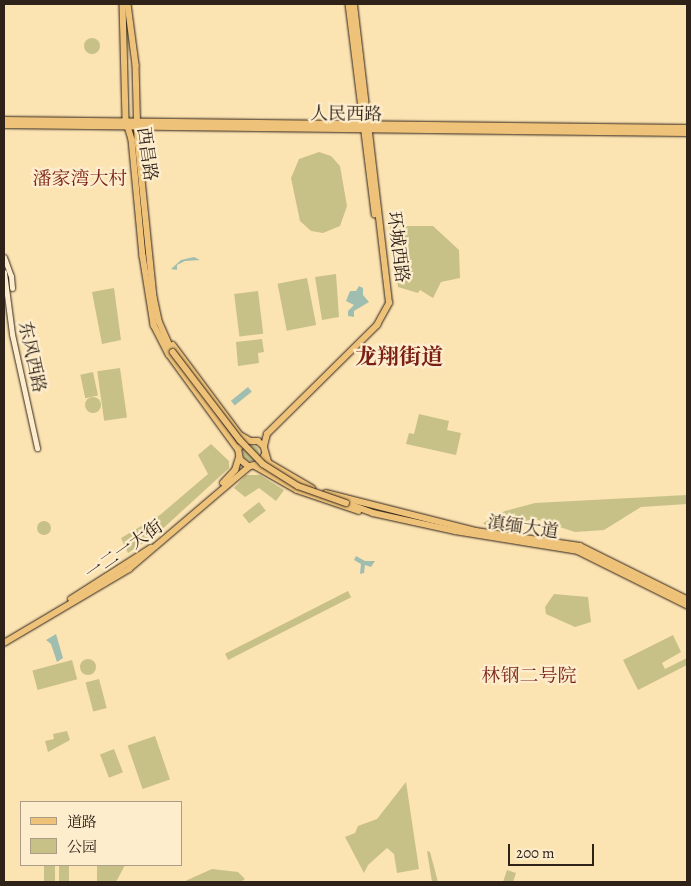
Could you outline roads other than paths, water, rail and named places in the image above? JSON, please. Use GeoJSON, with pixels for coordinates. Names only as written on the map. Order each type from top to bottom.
{"type":"FeatureCollection","features":[{"type":"Feature","properties":{"kind":"main road","name":"西昌路"},"geometry":{"type":"LineString","coordinates":[[123,4],[126,120],[130,127],[143,256],[152,317],[173,352],[252,453]]}},
{"type":"Feature","properties":{"kind":"main road","name":"西昌路"},"geometry":{"type":"LineString","coordinates":[[128,4],[154,297],[162,335],[238,449]]}},
{"type":"Feature","properties":{"kind":"main road","name":"环城西路"},"geometry":{"type":"LineString","coordinates":[[251,440],[263,437],[377,325],[388,306],[389,292],[349,4]]}},
{"type":"Feature","properties":{"kind":"main road","name":"环城西路"},"geometry":{"type":"LineString","coordinates":[[354,4],[365,127]]}},
{"type":"Feature","properties":{"kind":"main road","name":"人民西路"},"geometry":{"type":"LineString","coordinates":[[5,123],[14,120],[126,120],[139,124],[687,133]]}},
{"type":"Feature","properties":{"kind":"main road","name":"人民西路"},"geometry":{"type":"LineString","coordinates":[[5,123],[130,127],[139,124]]}},
{"type":"Feature","properties":{"kind":"main road","name":"人民西路"},"geometry":{"type":"LineString","coordinates":[[365,127],[687,128]]}},
{"type":"Feature","properties":{"kind":"main road"},"geometry":{"type":"LineString","coordinates":[[4,257],[11,276],[12,288]]}},
{"type":"Feature","properties":{"kind":"main road","name":"东风西路"},"geometry":{"type":"LineString","coordinates":[[4,272],[12,334],[37,448]]}},
{"type":"Feature","properties":{"kind":"main road","name":"西昌路"},"geometry":{"type":"LineString","coordinates":[[162,335],[240,435],[251,440]]}},
{"type":"Feature","properties":{"kind":"main road"},"geometry":{"type":"LineString","coordinates":[[263,437],[264,446],[265,455],[252,467],[239,458],[238,449],[251,440],[264,446]]}},
{"type":"Feature","properties":{"kind":"main road","name":"滇缅大道"},"geometry":{"type":"LineString","coordinates":[[252,453],[298,486],[344,505]]}},
{"type":"Feature","properties":{"kind":"main road","name":"滇缅大道"},"geometry":{"type":"LineString","coordinates":[[265,455],[277,470],[327,494],[373,510]]}},
{"type":"Feature","properties":{"kind":"main road","name":"一二一大街"},"geometry":{"type":"LineString","coordinates":[[4,639],[127,566],[172,532],[214,495],[236,470],[239,458]]}},
{"type":"Feature","properties":{"kind":"main road","name":"滇缅大道"},"geometry":{"type":"LineString","coordinates":[[252,467],[297,490],[334,503],[449,527],[480,536],[578,551],[687,605]]}},
{"type":"Feature","properties":{"kind":"main road","name":"一二一大街"},"geometry":{"type":"LineString","coordinates":[[4,643],[127,571],[214,495],[252,467]]}},
{"type":"Feature","properties":{"kind":"main road","name":"滇缅大道"},"geometry":{"type":"LineString","coordinates":[[449,527],[580,546],[687,599]]}},
{"type":"Feature","properties":{"kind":"district","name":"潘家湾大村"},"geometry":{"type":"Point","coordinates":[80,180]}},
{"type":"Feature","properties":{"kind":"district","name":"龙翔街道"},"geometry":{"type":"Point","coordinates":[399,358]}},
{"type":"Feature","properties":{"kind":"district","name":"林钢二号院"},"geometry":{"type":"Point","coordinates":[529,677]}}]}
